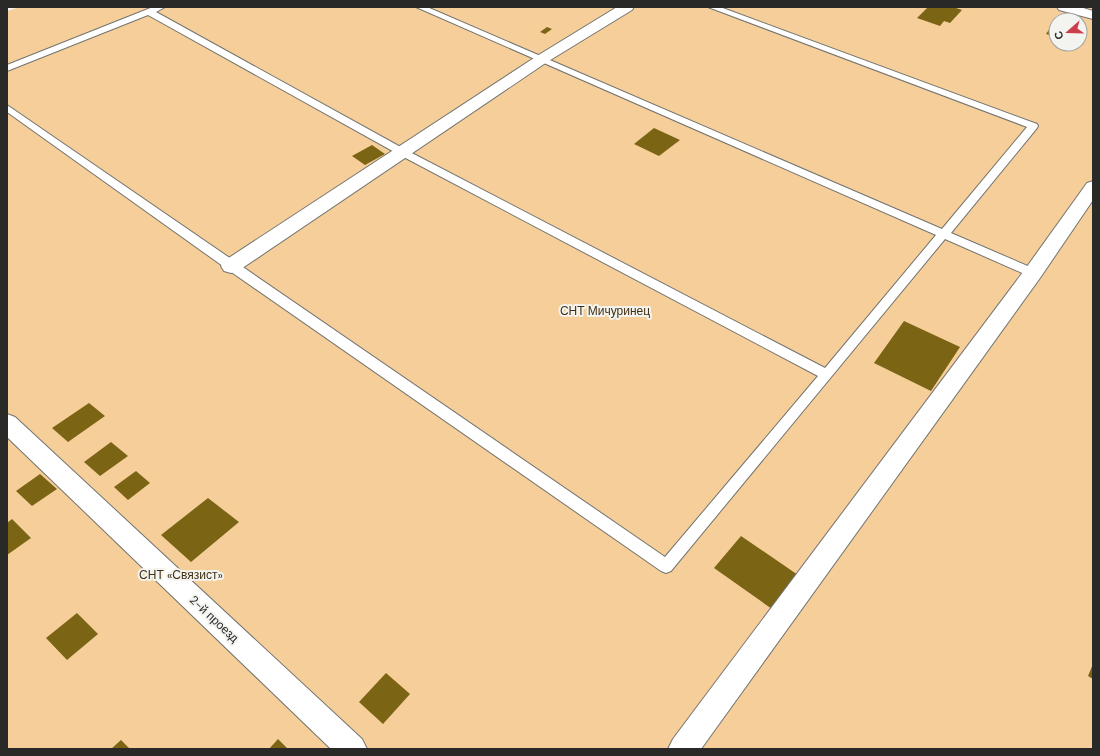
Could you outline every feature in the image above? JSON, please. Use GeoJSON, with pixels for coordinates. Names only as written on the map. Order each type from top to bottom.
{"type":"FeatureCollection","features":[{"type":"Feature","properties":{"kind":"street"},"geometry":{"type":"LineString","coordinates":[[231,266],[542,59],[627,7]]}},
{"type":"Feature","properties":{"kind":"street"},"geometry":{"type":"LineString","coordinates":[[1064,7],[1093,15]]}},
{"type":"Feature","properties":{"kind":"street"},"geometry":{"type":"LineString","coordinates":[[683,749],[1033,273],[1093,186]]}},
{"type":"Feature","properties":{"kind":"street","name":"2-й проезд"},"geometry":{"type":"LineString","coordinates":[[7,424],[352,749]]}},
{"type":"Feature","properties":{"kind":"lane"},"geometry":{"type":"LineString","coordinates":[[7,68],[161,7]]}},
{"type":"Feature","properties":{"kind":"lane"},"geometry":{"type":"LineString","coordinates":[[420,7],[1033,273]]}},
{"type":"Feature","properties":{"kind":"lane"},"geometry":{"type":"LineString","coordinates":[[7,108],[231,266],[666,566],[827,375],[1033,126],[712,7]]}},
{"type":"Feature","properties":{"kind":"lane"},"geometry":{"type":"LineString","coordinates":[[149,12],[402,152],[827,375]]}},
{"type":"Feature","properties":{"kind":"green space","name":"СНТ Мичуринец"},"geometry":{"type":"Polygon","coordinates":[[[20,7],[1093,7],[1093,749],[7,749],[7,11],[20,7]]]}},
{"type":"Feature","properties":{"kind":"building"},"geometry":{"type":"Polygon","coordinates":[[[928,7],[953,7],[962,10],[950,23],[944,21],[940,26],[917,18],[928,7]]]}},
{"type":"Feature","properties":{"kind":"building"},"geometry":{"type":"Polygon","coordinates":[[[547,27],[552,29],[545,34],[540,32],[547,27]]]}},
{"type":"Feature","properties":{"kind":"building"},"geometry":{"type":"Polygon","coordinates":[[[654,128],[680,140],[659,156],[634,144],[654,128]]]}},
{"type":"Feature","properties":{"kind":"building"},"geometry":{"type":"Polygon","coordinates":[[[372,145],[385,154],[365,165],[352,156],[372,145]]]}},
{"type":"Feature","properties":{"kind":"building"},"geometry":{"type":"Polygon","coordinates":[[[904,321],[960,347],[931,391],[874,363],[904,321]]]}},
{"type":"Feature","properties":{"kind":"building"},"geometry":{"type":"Polygon","coordinates":[[[89,403],[105,416],[68,442],[52,428],[89,403]]]}},
{"type":"Feature","properties":{"kind":"building"},"geometry":{"type":"Polygon","coordinates":[[[111,442],[128,456],[100,476],[84,462],[111,442]]]}},
{"type":"Feature","properties":{"kind":"building"},"geometry":{"type":"Polygon","coordinates":[[[136,471],[150,483],[128,500],[114,487],[136,471]]]}},
{"type":"Feature","properties":{"kind":"building"},"geometry":{"type":"Polygon","coordinates":[[[40,474],[57,489],[32,506],[16,491],[40,474]]]}},
{"type":"Feature","properties":{"kind":"building"},"geometry":{"type":"Polygon","coordinates":[[[208,498],[239,522],[191,562],[161,535],[208,498]]]}},
{"type":"Feature","properties":{"kind":"building"},"geometry":{"type":"Polygon","coordinates":[[[12,519],[31,538],[7,555],[7,523],[12,519]]]}},
{"type":"Feature","properties":{"kind":"building"},"geometry":{"type":"Polygon","coordinates":[[[741,536],[798,575],[772,609],[714,568],[741,536]]]}},
{"type":"Feature","properties":{"kind":"building"},"geometry":{"type":"Polygon","coordinates":[[[77,613],[98,634],[67,660],[46,638],[77,613]]]}},
{"type":"Feature","properties":{"kind":"building"},"geometry":{"type":"Polygon","coordinates":[[[1093,664],[1093,679],[1088,676],[1093,664]]]}},
{"type":"Feature","properties":{"kind":"building"},"geometry":{"type":"Polygon","coordinates":[[[386,673],[410,694],[383,724],[359,702],[386,673]]]}},
{"type":"Feature","properties":{"kind":"building"},"geometry":{"type":"Polygon","coordinates":[[[278,739],[288,749],[269,749],[278,739]]]}},
{"type":"Feature","properties":{"kind":"building"},"geometry":{"type":"Polygon","coordinates":[[[121,740],[130,749],[111,749],[121,740]]]}},
{"type":"Feature","properties":{"kind":"park label","name":"СНТ «Связист»"},"geometry":{"type":"Point","coordinates":[181,575]}}]}
